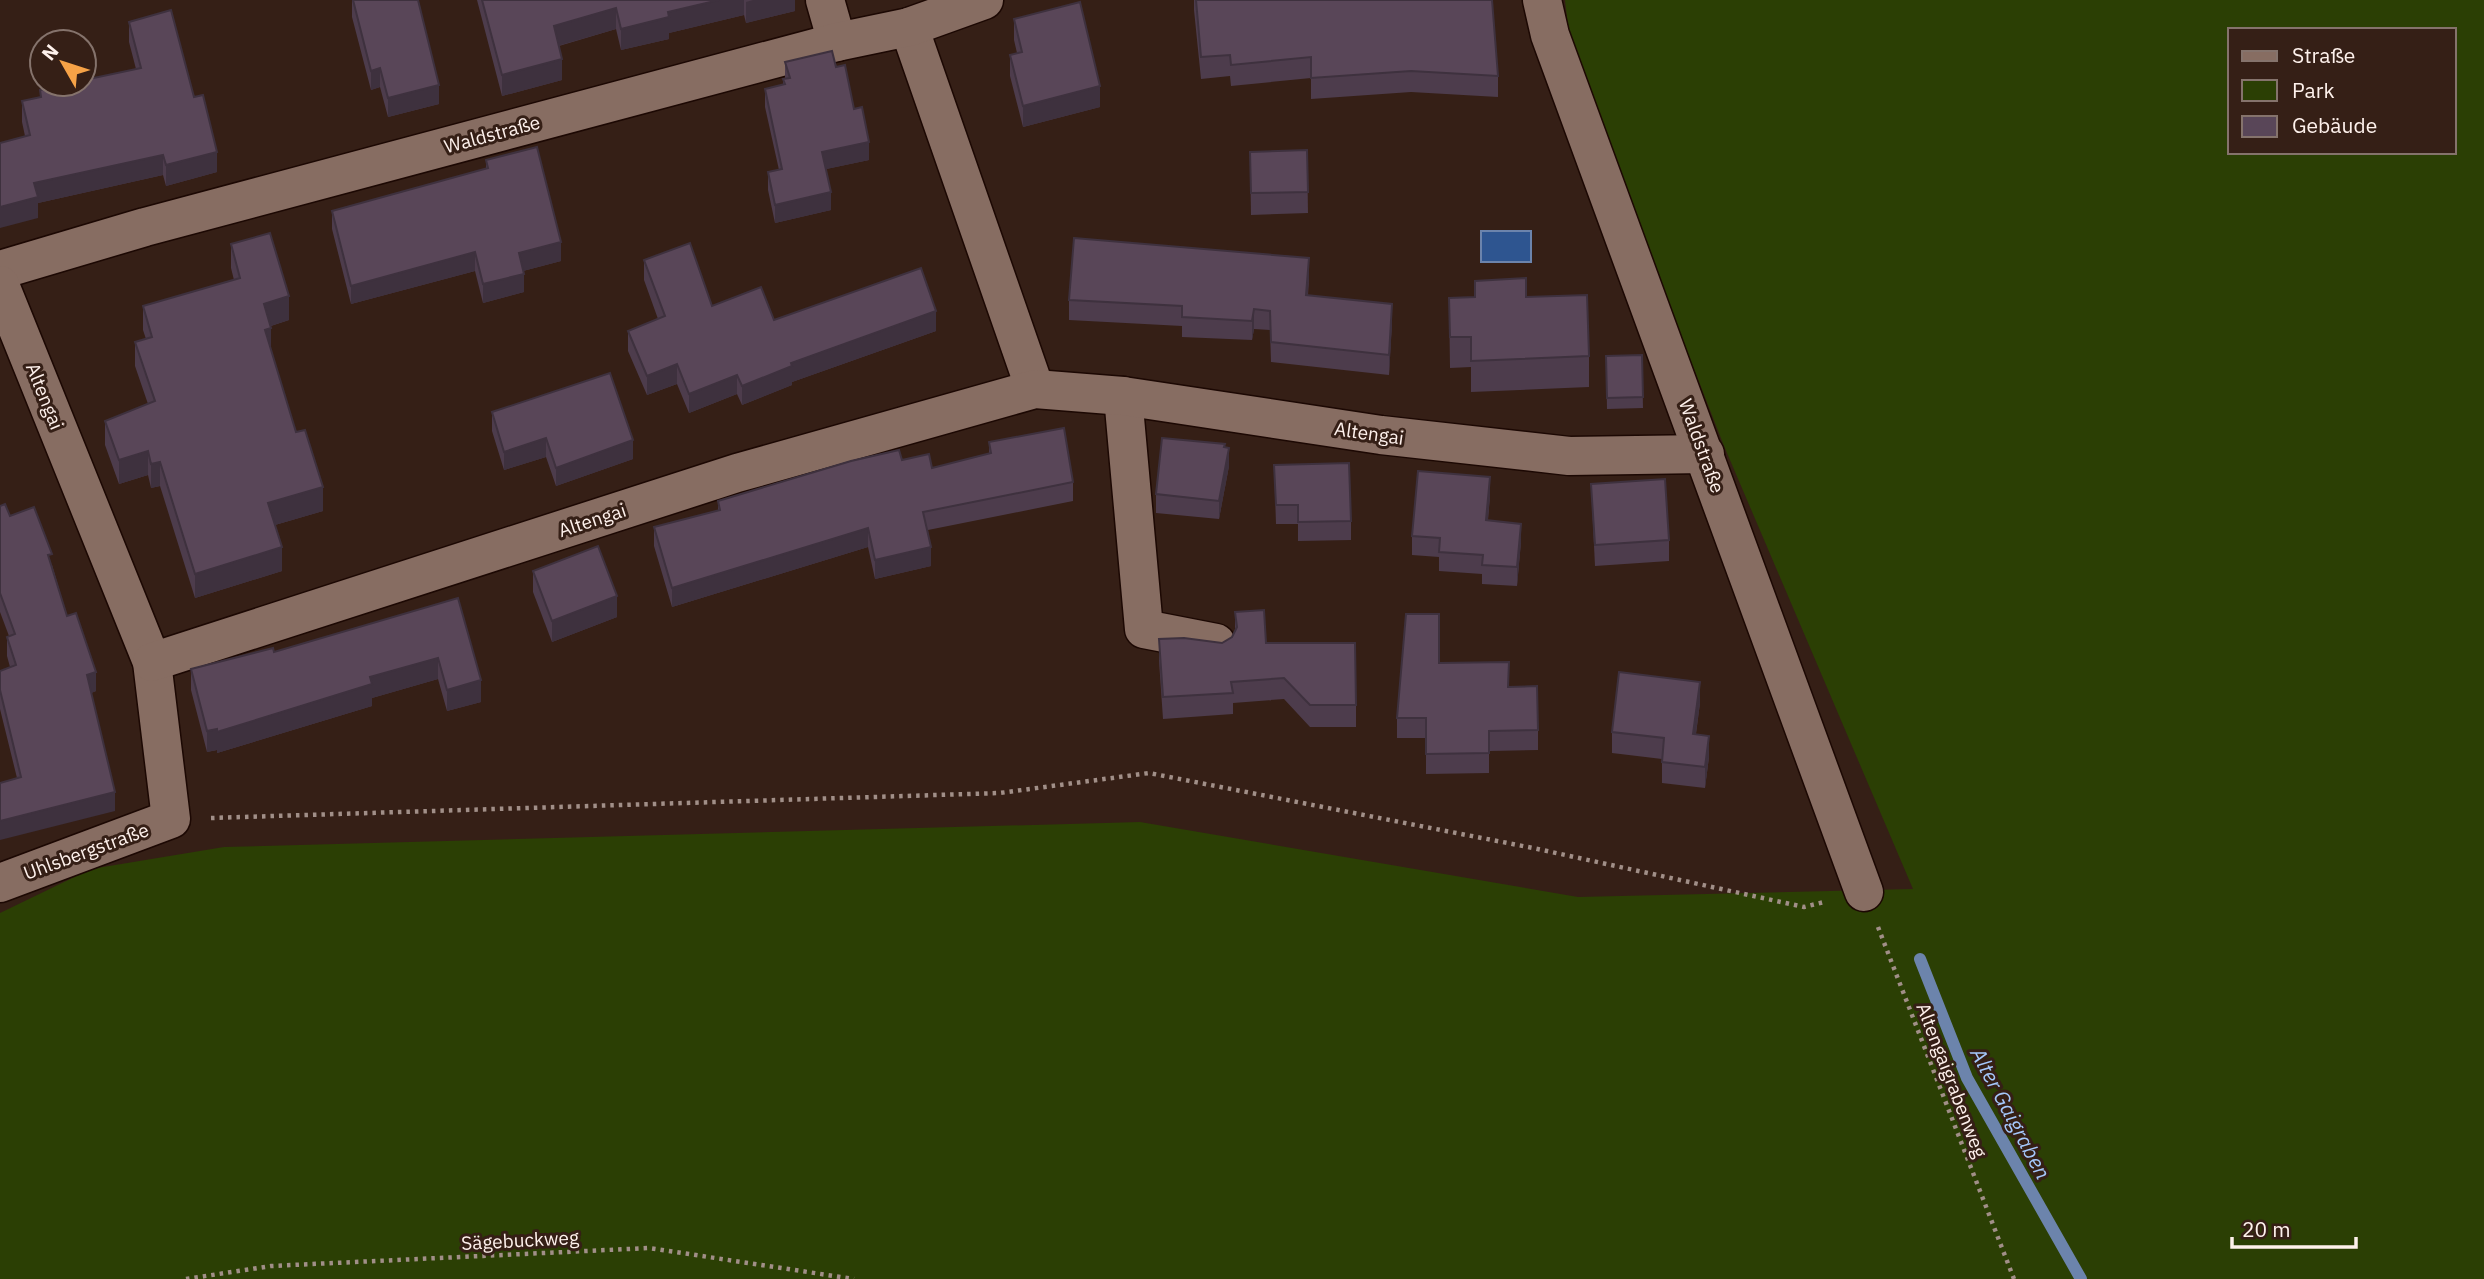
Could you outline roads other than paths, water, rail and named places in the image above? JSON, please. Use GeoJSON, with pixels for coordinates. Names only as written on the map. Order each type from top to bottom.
{"type":"FeatureCollection","features":[{"type":"Feature","properties":{"kind":"street"},"geometry":{"type":"LineString","coordinates":[[825,0],[837,42]]}},
{"type":"Feature","properties":{"kind":"street","name":"Waldstraße"},"geometry":{"type":"LineString","coordinates":[[0,270],[145,227],[837,42],[909,27],[984,0]]}},
{"type":"Feature","properties":{"kind":"street","name":"Waldstraße"},"geometry":{"type":"LineString","coordinates":[[1542,0],[1550,35],[1864,892]]}},
{"type":"Feature","properties":{"kind":"street"},"geometry":{"type":"LineString","coordinates":[[909,27],[1035,389]]}},
{"type":"Feature","properties":{"kind":"street","name":"Altengai"},"geometry":{"type":"LineString","coordinates":[[0,285],[152,662],[171,819]]}},
{"type":"Feature","properties":{"kind":"street","name":"Altengai"},"geometry":{"type":"LineString","coordinates":[[152,662],[725,477],[1035,389],[1123,397],[1381,435],[1569,456],[1705,454]]}},
{"type":"Feature","properties":{"kind":"street"},"geometry":{"type":"LineString","coordinates":[[1123,397],[1144,629],[1216,643]]}},
{"type":"Feature","properties":{"kind":"street","name":"Uhlsbergstraße"},"geometry":{"type":"LineString","coordinates":[[0,883],[171,819]]}},
{"type":"Feature","properties":{"kind":"water"},"geometry":{"type":"Polygon","coordinates":[[[1481,231],[1531,231],[1531,262],[1481,262],[1481,231]]]}},
{"type":"Feature","properties":{"kind":"waterway","name":"Alter Gaigraben"},"geometry":{"type":"LineString","coordinates":[[1920,959],[1967,1078],[2081,1279]]}}]}
